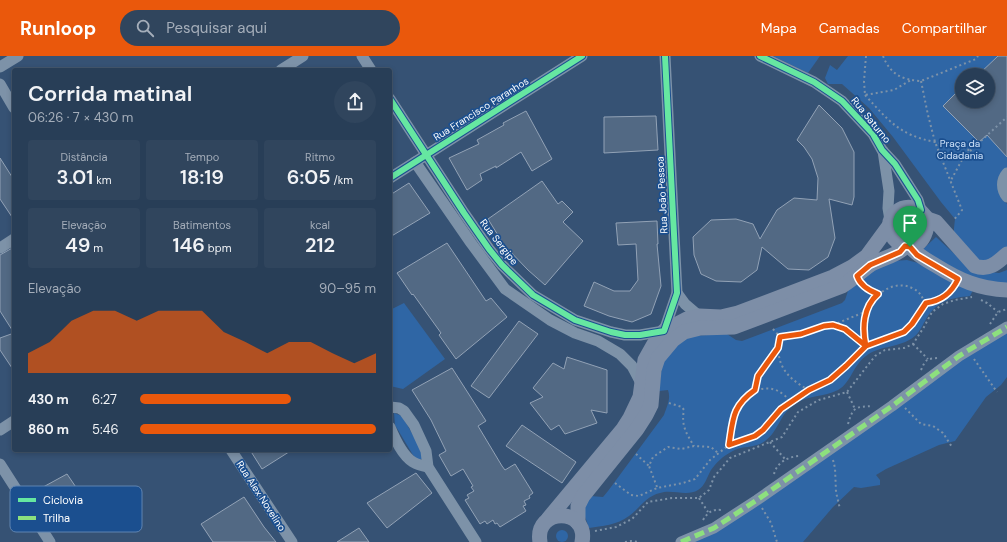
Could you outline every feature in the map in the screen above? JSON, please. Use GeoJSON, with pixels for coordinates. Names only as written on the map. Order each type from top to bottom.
{"type":"FeatureCollection","features":[{"type":"Feature","properties":{"kind":"main road"},"geometry":{"type":"LineString","coordinates":[[543,530],[623,429],[640,397],[645,360],[654,344],[664,332],[687,319],[699,316],[721,316],[738,313],[833,277],[852,267],[867,256],[895,214],[900,209],[906,207],[936,222],[975,266],[987,268],[994,265],[1007,254]]}},
{"type":"Feature","properties":{"kind":"main road"},"geometry":{"type":"LineString","coordinates":[[581,533],[578,506],[583,496],[637,429],[646,415],[651,406],[654,370],[658,358],[673,340],[684,332],[700,328],[734,327],[842,286],[870,265],[921,241],[927,228],[924,215]]}},
{"type":"Feature","properties":{"kind":"main road"},"geometry":{"type":"LineString","coordinates":[[890,223],[893,237],[897,242],[908,247],[917,255],[982,294],[1007,290]]}},
{"type":"Feature","properties":{"kind":"main road"},"geometry":{"type":"LineString","coordinates":[[529,542],[558,515],[564,515],[574,519],[581,533]]}},
{"type":"Feature","properties":{"kind":"street"},"geometry":{"type":"LineString","coordinates":[[0,67],[18,56]]}},
{"type":"Feature","properties":{"kind":"street"},"geometry":{"type":"LineString","coordinates":[[283,68],[303,56]]}},
{"type":"Feature","properties":{"kind":"street"},"geometry":{"type":"LineString","coordinates":[[362,56],[370,68]]}},
{"type":"Feature","properties":{"kind":"street","name":"Rua Francisco Paranhos"},"geometry":{"type":"LineString","coordinates":[[392,177],[582,56]]}},
{"type":"Feature","properties":{"kind":"street","name":"Rua João Pessoa"},"geometry":{"type":"LineString","coordinates":[[664,332],[677,293],[665,56]]}},
{"type":"Feature","properties":{"kind":"street","name":"Rua Saturno"},"geometry":{"type":"LineString","coordinates":[[760,56],[814,82],[842,101],[873,134],[882,150],[899,170],[918,200],[924,215]]}},
{"type":"Feature","properties":{"kind":"street"},"geometry":{"type":"LineString","coordinates":[[0,84],[12,105]]}},
{"type":"Feature","properties":{"kind":"street","name":"Rua Sergipe"},"geometry":{"type":"LineString","coordinates":[[392,102],[464,213],[489,248],[502,265],[533,295],[574,320],[595,327],[625,335],[664,332]]}},
{"type":"Feature","properties":{"kind":"street","name":"Rua Saturno"},"geometry":{"type":"LineString","coordinates":[[882,150],[889,191],[888,208],[890,223]]}},
{"type":"Feature","properties":{"kind":"street"},"geometry":{"type":"LineString","coordinates":[[415,162],[505,289],[550,320],[575,334],[598,341],[620,354],[632,366],[642,385]]}},
{"type":"Feature","properties":{"kind":"street"},"geometry":{"type":"LineString","coordinates":[[1007,173],[1002,180],[1002,187],[1007,197]]}},
{"type":"Feature","properties":{"kind":"street"},"geometry":{"type":"LineString","coordinates":[[0,248],[12,240]]}},
{"type":"Feature","properties":{"kind":"street"},"geometry":{"type":"LineString","coordinates":[[505,289],[516,278]]}},
{"type":"Feature","properties":{"kind":"street"},"geometry":{"type":"LineString","coordinates":[[677,293],[685,304],[699,316]]}},
{"type":"Feature","properties":{"kind":"street"},"geometry":{"type":"LineString","coordinates":[[681,542],[714,528],[757,500],[899,401],[959,356],[1007,327]]}},
{"type":"Feature","properties":{"kind":"street"},"geometry":{"type":"LineString","coordinates":[[392,408],[399,408],[404,411],[414,425],[426,451],[428,468],[476,542]]}},
{"type":"Feature","properties":{"kind":"street"},"geometry":{"type":"LineString","coordinates":[[0,430],[12,422]]}},
{"type":"Feature","properties":{"kind":"street"},"geometry":{"type":"LineString","coordinates":[[392,430],[408,457],[418,464],[428,468]]}},
{"type":"Feature","properties":{"kind":"street","name":"Rua Alex Novelino"},"geometry":{"type":"LineString","coordinates":[[232,452],[292,542]]}},
{"type":"Feature","properties":{"kind":"street"},"geometry":{"type":"LineString","coordinates":[[0,464],[14,486]]}},
{"type":"Feature","properties":{"kind":"street"},"geometry":{"type":"LineString","coordinates":[[44,532],[50,542]]}},
{"type":"Feature","properties":{"kind":"path"},"geometry":{"type":"LineString","coordinates":[[866,56],[864,81],[865,95],[896,127],[914,137],[963,146],[970,151]]}},
{"type":"Feature","properties":{"kind":"path"},"geometry":{"type":"LineString","coordinates":[[883,56],[891,71],[899,76],[911,80],[921,81],[976,59],[978,56]]}},
{"type":"Feature","properties":{"kind":"path"},"geometry":{"type":"LineString","coordinates":[[865,95],[894,90],[911,80]]}},
{"type":"Feature","properties":{"kind":"path"},"geometry":{"type":"LineString","coordinates":[[921,81],[928,115],[936,142],[950,182],[962,210]]}},
{"type":"Feature","properties":{"kind":"path"},"geometry":{"type":"LineString","coordinates":[[950,182],[963,158],[1007,117]]}},
{"type":"Feature","properties":{"kind":"path"},"geometry":{"type":"LineString","coordinates":[[857,276],[859,281],[872,292],[878,294]]}},
{"type":"Feature","properties":{"kind":"path"},"geometry":{"type":"LineString","coordinates":[[614,483],[631,495],[639,496],[657,488],[684,483],[695,479],[710,460],[729,445],[755,436],[763,430],[781,409],[809,390],[830,380],[866,346],[904,332],[912,324],[926,303],[937,301],[947,295],[955,286],[958,279]]}},
{"type":"Feature","properties":{"kind":"path"},"geometry":{"type":"LineString","coordinates":[[866,346],[863,334],[864,322],[867,311],[878,294],[892,287],[903,286],[913,288],[921,295],[926,303]]}},
{"type":"Feature","properties":{"kind":"path"},"geometry":{"type":"LineString","coordinates":[[581,533],[616,526],[632,519],[648,502],[672,498],[699,498],[709,490],[714,477],[730,458],[782,437],[798,412],[819,400],[847,392],[875,356],[885,350],[904,348],[913,344],[932,312],[943,304],[982,294],[987,303],[998,312]]}},
{"type":"Feature","properties":{"kind":"path"},"geometry":{"type":"LineString","coordinates":[[780,337],[801,334],[824,326],[833,325],[867,311]]}},
{"type":"Feature","properties":{"kind":"path"},"geometry":{"type":"LineString","coordinates":[[833,325],[845,329],[866,346]]}},
{"type":"Feature","properties":{"kind":"path"},"geometry":{"type":"LineString","coordinates":[[773,329],[780,337]]}},
{"type":"Feature","properties":{"kind":"path"},"geometry":{"type":"LineString","coordinates":[[780,337],[778,348],[780,363],[788,376],[809,390]]}},
{"type":"Feature","properties":{"kind":"path"},"geometry":{"type":"LineString","coordinates":[[913,344],[928,359]]}},
{"type":"Feature","properties":{"kind":"path"},"geometry":{"type":"LineString","coordinates":[[755,390],[758,376],[778,348]]}},
{"type":"Feature","properties":{"kind":"path"},"geometry":{"type":"LineString","coordinates":[[969,351],[997,392]]}},
{"type":"Feature","properties":{"kind":"path"},"geometry":{"type":"LineString","coordinates":[[729,445],[734,413],[738,405],[755,390],[765,388],[774,390],[784,394],[790,402]]}},
{"type":"Feature","properties":{"kind":"path"},"geometry":{"type":"LineString","coordinates":[[847,392],[855,409]]}},
{"type":"Feature","properties":{"kind":"path"},"geometry":{"type":"LineString","coordinates":[[899,401],[912,417],[921,424],[933,426],[943,433],[952,447]]}},
{"type":"Feature","properties":{"kind":"path"},"geometry":{"type":"LineString","coordinates":[[669,403],[682,407],[684,410],[682,419],[684,429],[694,446]]}},
{"type":"Feature","properties":{"kind":"path"},"geometry":{"type":"LineString","coordinates":[[770,442],[785,459]]}},
{"type":"Feature","properties":{"kind":"path"},"geometry":{"type":"LineString","coordinates":[[649,466],[653,457],[668,447],[711,447],[719,454]]}},
{"type":"Feature","properties":{"kind":"path"},"geometry":{"type":"LineString","coordinates":[[828,451],[834,461],[836,492],[840,509]]}},
{"type":"Feature","properties":{"kind":"path"},"geometry":{"type":"LineString","coordinates":[[636,454],[649,466],[657,488]]}},
{"type":"Feature","properties":{"kind":"path"},"geometry":{"type":"LineString","coordinates":[[699,498],[708,512]]}},
{"type":"Feature","properties":{"kind":"path"},"geometry":{"type":"LineString","coordinates":[[757,500],[771,523],[777,542]]}},
{"type":"Feature","properties":{"kind":"path"},"geometry":{"type":"LineString","coordinates":[[624,542],[638,542]]}},
{"type":"Feature","properties":{"kind":"green space"},"geometry":{"type":"Polygon","coordinates":[[[773,56],[820,56],[808,73],[773,56]]]}},
{"type":"Feature","properties":{"kind":"green space","name":"Praça da Cidadania"},"geometry":{"type":"Polygon","coordinates":[[[848,56],[1007,56],[1007,168],[998,178],[998,185],[1002,198],[1007,204],[1007,248],[983,264],[954,235],[955,219],[893,137],[869,108],[842,84],[828,84],[825,78],[830,65],[837,70],[848,56]]]}},
{"type":"Feature","properties":{"kind":"green space"},"geometry":{"type":"Polygon","coordinates":[[[905,219],[911,219],[916,224],[914,233],[911,235],[905,235],[900,230],[900,224],[905,219]]]}},
{"type":"Feature","properties":{"kind":"green space"},"geometry":{"type":"Polygon","coordinates":[[[936,237],[972,270],[999,273],[1007,270],[1007,284],[974,278],[921,251],[936,237]]]}},
{"type":"Feature","properties":{"kind":"green space"},"geometry":{"type":"Polygon","coordinates":[[[907,260],[918,263],[973,290],[970,296],[944,302],[929,314],[916,335],[905,342],[876,350],[866,356],[858,364],[846,383],[838,390],[805,399],[795,404],[786,412],[770,437],[757,445],[739,448],[725,456],[711,470],[706,481],[698,490],[689,493],[665,492],[655,495],[633,513],[620,521],[609,525],[589,528],[583,511],[590,496],[603,497],[664,415],[669,393],[668,390],[659,391],[662,364],[669,352],[689,336],[727,334],[736,340],[742,341],[842,303],[845,300],[849,288],[874,270],[894,261],[907,260]]]}},
{"type":"Feature","properties":{"kind":"green space"},"geometry":{"type":"Polygon","coordinates":[[[404,303],[445,359],[403,389],[392,386],[392,309],[404,303]]]}},
{"type":"Feature","properties":{"kind":"green space"},"geometry":{"type":"Polygon","coordinates":[[[1007,327],[1007,377],[1001,385],[986,397],[955,441],[939,445],[886,469],[876,475],[880,480],[880,485],[861,488],[854,487],[833,507],[803,542],[683,542],[704,534],[1007,327]]]}},
{"type":"Feature","properties":{"kind":"green space"},"geometry":{"type":"Polygon","coordinates":[[[394,413],[402,416],[421,449],[424,459],[416,460],[395,425],[394,413]]]}},
{"type":"Feature","properties":{"kind":"green space"},"geometry":{"type":"Polygon","coordinates":[[[560,530],[564,530],[568,536],[564,542],[560,542],[556,538],[556,534],[560,530]]]}},
{"type":"Feature","properties":{"kind":"building"},"geometry":{"type":"Polygon","coordinates":[[[998,56],[1007,56],[1007,157],[987,135],[979,142],[943,106],[955,94],[955,108],[995,108],[995,68],[985,68],[998,56]]]}},
{"type":"Feature","properties":{"kind":"building"},"geometry":{"type":"Polygon","coordinates":[[[819,105],[842,128],[854,152],[854,197],[852,205],[829,199],[835,238],[828,257],[809,270],[788,269],[762,247],[757,270],[741,282],[716,281],[701,274],[694,255],[693,237],[711,220],[736,219],[753,224],[760,239],[777,210],[794,198],[817,200],[818,178],[812,159],[797,140],[819,105]]]}},
{"type":"Feature","properties":{"kind":"building"},"geometry":{"type":"Polygon","coordinates":[[[526,111],[552,159],[532,171],[521,152],[496,168],[496,166],[480,174],[482,180],[467,190],[449,158],[479,144],[477,140],[504,125],[503,123],[526,111]]]}},
{"type":"Feature","properties":{"kind":"building"},"geometry":{"type":"Polygon","coordinates":[[[656,116],[658,150],[604,153],[604,117],[656,116]]]}},
{"type":"Feature","properties":{"kind":"building"},"geometry":{"type":"Polygon","coordinates":[[[0,158],[12,177],[12,217],[0,199],[0,158]]]}},
{"type":"Feature","properties":{"kind":"building"},"geometry":{"type":"Polygon","coordinates":[[[542,181],[558,204],[562,201],[573,212],[563,222],[583,241],[545,285],[504,245],[488,219],[542,181]]]}},
{"type":"Feature","properties":{"kind":"building"},"geometry":{"type":"Polygon","coordinates":[[[409,183],[430,213],[392,236],[392,194],[409,183]]]}},
{"type":"Feature","properties":{"kind":"building"},"geometry":{"type":"Polygon","coordinates":[[[657,221],[657,244],[661,286],[651,314],[632,322],[609,316],[584,306],[594,282],[614,291],[630,291],[638,280],[636,244],[618,245],[616,223],[657,221]]]}},
{"type":"Feature","properties":{"kind":"building"},"geometry":{"type":"Polygon","coordinates":[[[447,243],[486,301],[491,298],[507,317],[456,359],[439,335],[441,333],[397,273],[447,243]]]}},
{"type":"Feature","properties":{"kind":"building"},"geometry":{"type":"Polygon","coordinates":[[[12,248],[12,330],[0,311],[0,255],[12,248]]]}},
{"type":"Feature","properties":{"kind":"building"},"geometry":{"type":"Polygon","coordinates":[[[519,321],[538,334],[489,398],[471,386],[519,321]]]}},
{"type":"Feature","properties":{"kind":"building"},"geometry":{"type":"Polygon","coordinates":[[[12,334],[12,368],[0,350],[0,338],[12,334]]]}},
{"type":"Feature","properties":{"kind":"building"},"geometry":{"type":"Polygon","coordinates":[[[567,357],[607,370],[607,413],[591,410],[597,423],[565,434],[559,425],[551,430],[530,403],[543,397],[533,388],[553,363],[564,369],[567,357]]]}},
{"type":"Feature","properties":{"kind":"building"},"geometry":{"type":"Polygon","coordinates":[[[452,368],[486,421],[478,426],[502,466],[505,470],[515,464],[533,493],[529,496],[530,498],[524,501],[526,505],[523,506],[526,511],[500,527],[497,523],[495,524],[493,520],[487,524],[485,521],[480,524],[465,500],[469,498],[467,495],[474,491],[471,487],[473,486],[463,469],[451,476],[439,455],[446,451],[431,420],[412,390],[452,368]]]}},
{"type":"Feature","properties":{"kind":"building"},"geometry":{"type":"Polygon","coordinates":[[[522,425],[576,462],[562,483],[506,446],[522,425]]]}},
{"type":"Feature","properties":{"kind":"building"},"geometry":{"type":"Polygon","coordinates":[[[251,452],[289,452],[262,469],[251,452]]]}},
{"type":"Feature","properties":{"kind":"building"},"geometry":{"type":"Polygon","coordinates":[[[416,473],[432,493],[387,528],[367,503],[416,473]]]}},
{"type":"Feature","properties":{"kind":"building"},"geometry":{"type":"Polygon","coordinates":[[[67,474],[75,486],[45,486],[67,474]]]}},
{"type":"Feature","properties":{"kind":"building"},"geometry":{"type":"Polygon","coordinates":[[[244,497],[276,542],[213,542],[201,524],[244,497]]]}},
{"type":"Feature","properties":{"kind":"building"},"geometry":{"type":"Polygon","coordinates":[[[359,528],[369,542],[337,542],[359,528]]]}},
{"type":"Feature","properties":{"kind":"marked path"},"geometry":{"type":"LineString","coordinates":[[681,542],[714,528],[757,500],[892,406],[959,356],[1007,327]]}},
{"type":"Feature","properties":{"kind":"cycle path"},"geometry":{"type":"LineString","coordinates":[[392,177],[582,56]]}},
{"type":"Feature","properties":{"kind":"cycle path"},"geometry":{"type":"LineString","coordinates":[[392,102],[489,249],[502,265],[533,295],[575,320],[611,332],[625,335],[640,335],[664,331],[677,293],[665,56]]}},
{"type":"Feature","properties":{"kind":"cycle path"},"geometry":{"type":"LineString","coordinates":[[760,56],[814,82],[842,101],[873,134],[882,150],[895,164],[918,200],[921,210]]}},
{"type":"Feature","properties":{"kind":"route"},"geometry":{"type":"LineString","coordinates":[[910,247],[905,246],[900,252],[870,265],[857,276],[859,281],[872,292],[878,294],[867,311],[864,322],[863,334],[866,346],[830,380],[802,394],[781,409],[773,420],[755,436],[729,445],[734,413],[738,405],[755,390],[758,376],[778,348],[780,337],[801,334],[824,326],[833,325],[845,329],[866,346],[904,332],[912,324],[926,303],[937,301],[947,295],[955,286],[958,279],[917,255],[910,247]]}}]}
